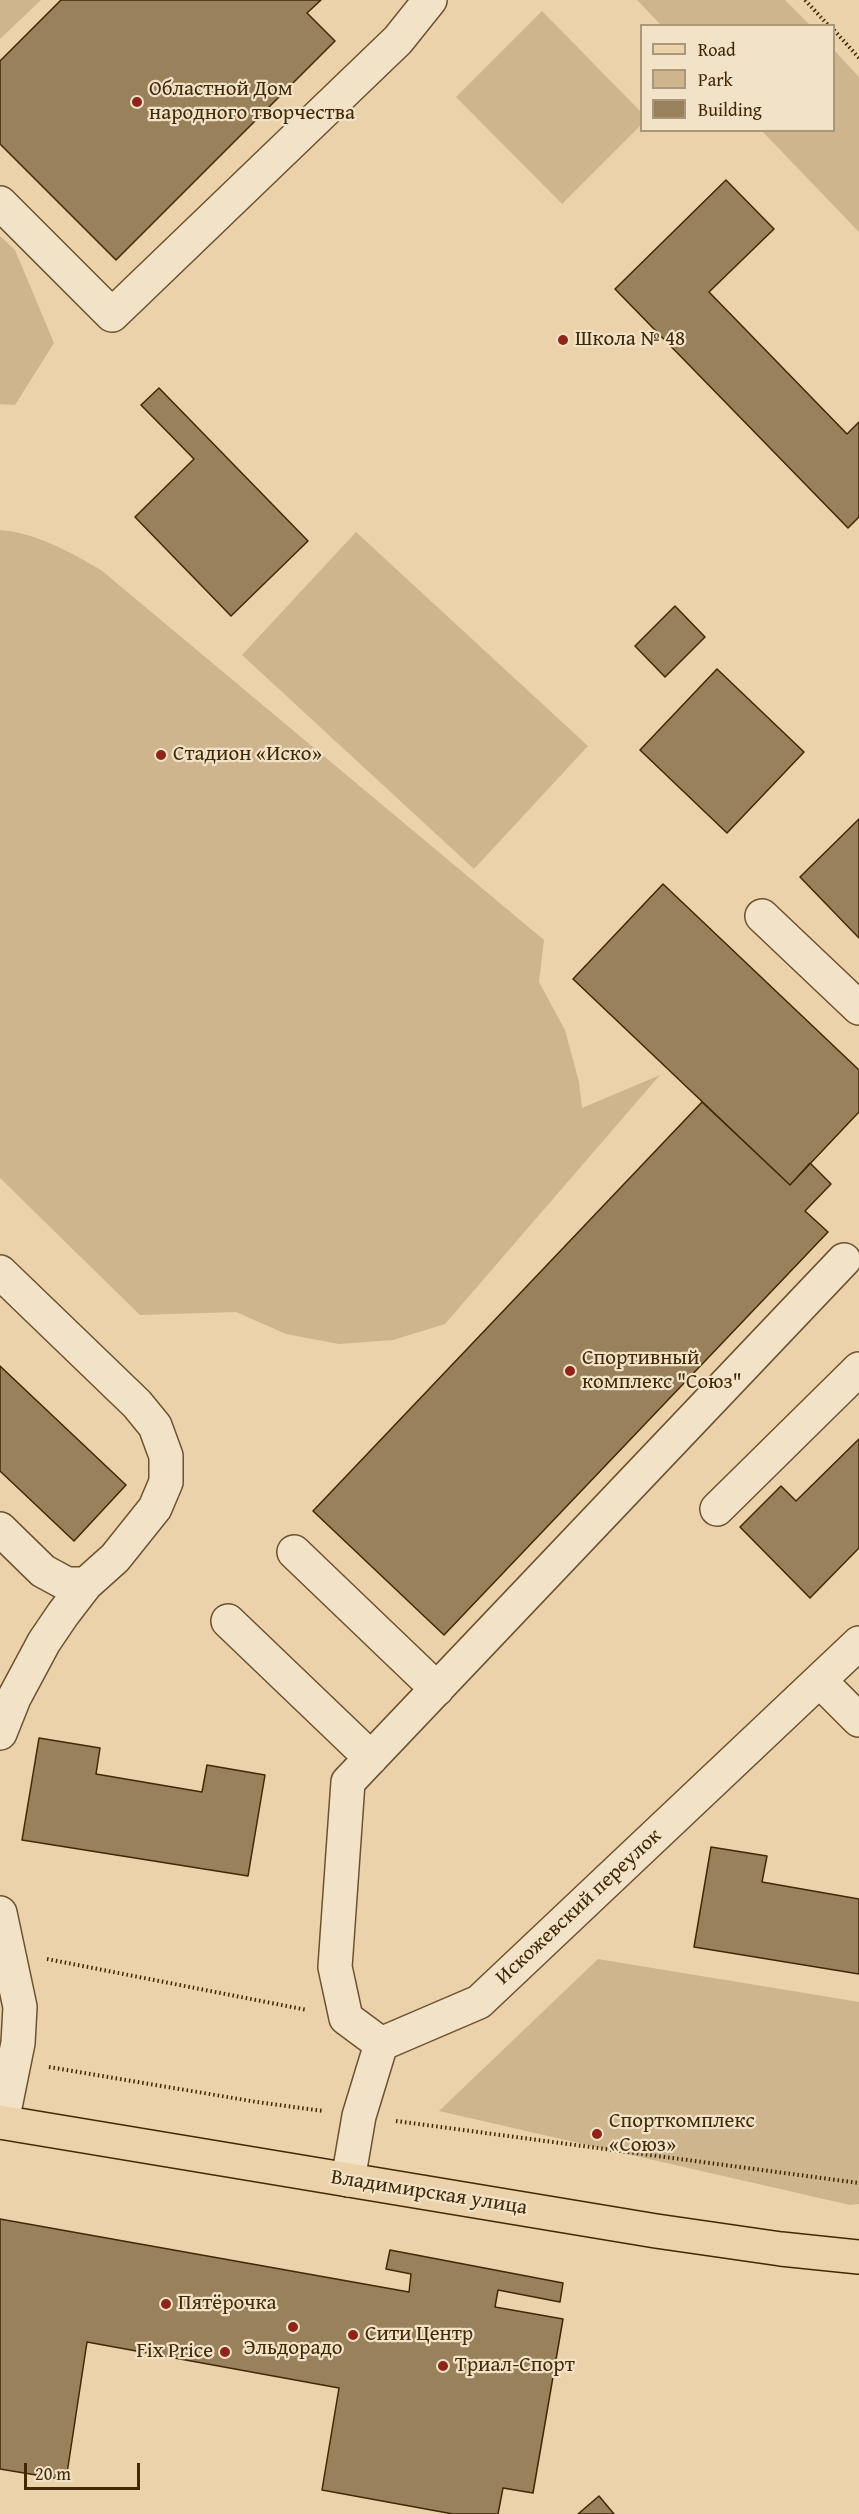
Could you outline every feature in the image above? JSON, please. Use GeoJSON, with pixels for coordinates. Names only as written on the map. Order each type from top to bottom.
{"type":"FeatureCollection","features":[{"type":"Feature","properties":{"kind":"main road","name":"Владимирская улица"},"geometry":{"type":"LineString","coordinates":[[1,2122],[656,2231],[781,2249],[859,2257]]}},
{"type":"Feature","properties":{"kind":"street"},"geometry":{"type":"LineString","coordinates":[[0,203],[112,315],[398,40],[430,0]]}},
{"type":"Feature","properties":{"kind":"street"},"geometry":{"type":"LineString","coordinates":[[762,916],[859,1008]]}},
{"type":"Feature","properties":{"kind":"street"},"geometry":{"type":"LineString","coordinates":[[348,2180],[359,2116],[381,2044],[346,2018],[335,1967],[348,1782],[844,1260]]}},
{"type":"Feature","properties":{"kind":"street"},"geometry":{"type":"LineString","coordinates":[[0,1272],[137,1404],[155,1426],[166,1456],[166,1482],[155,1508],[115,1558],[86,1584],[44,1642],[14,1698],[0,1733]]}},
{"type":"Feature","properties":{"kind":"street"},"geometry":{"type":"LineString","coordinates":[[717,1509],[859,1369]]}},
{"type":"Feature","properties":{"kind":"street"},"geometry":{"type":"LineString","coordinates":[[0,1529],[44,1571],[67,1584],[86,1584]]}},
{"type":"Feature","properties":{"kind":"street"},"geometry":{"type":"LineString","coordinates":[[294,1552],[437,1689]]}},
{"type":"Feature","properties":{"kind":"street"},"geometry":{"type":"LineString","coordinates":[[228,1621],[371,1758]]}},
{"type":"Feature","properties":{"kind":"street","name":"Искожевский переулок"},"geometry":{"type":"LineString","coordinates":[[381,2044],[479,2002],[859,1643]]}},
{"type":"Feature","properties":{"kind":"street"},"geometry":{"type":"LineString","coordinates":[[820,1681],[859,1720]]}},
{"type":"Feature","properties":{"kind":"street"},"geometry":{"type":"LineString","coordinates":[[0,1913],[20,2007],[15,2061],[1,2122]]}},
{"type":"Feature","properties":{"kind":"path"},"geometry":{"type":"LineString","coordinates":[[805,0],[827,24]]}},
{"type":"Feature","properties":{"kind":"path"},"geometry":{"type":"LineString","coordinates":[[835,31],[859,58]]}},
{"type":"Feature","properties":{"kind":"path"},"geometry":{"type":"LineString","coordinates":[[10,1952],[346,2018]]}},
{"type":"Feature","properties":{"kind":"path"},"geometry":{"type":"LineString","coordinates":[[15,2061],[257,2102],[859,2183]]}},
{"type":"Feature","properties":{"kind":"green space"},"geometry":{"type":"Polygon","coordinates":[[[0,0],[41,0],[0,39],[0,0]]]}},
{"type":"Feature","properties":{"kind":"green space"},"geometry":{"type":"Polygon","coordinates":[[[637,0],[785,0],[809,24],[660,24],[637,0]]]}},
{"type":"Feature","properties":{"kind":"green space"},"geometry":{"type":"Polygon","coordinates":[[[542,11],[640,111],[640,126],[562,204],[456,97],[542,11]]]}},
{"type":"Feature","properties":{"kind":"green space"},"geometry":{"type":"Polygon","coordinates":[[[835,51],[859,77],[859,232],[763,132],[835,132],[835,51]]]}},
{"type":"Feature","properties":{"kind":"green space"},"geometry":{"type":"Polygon","coordinates":[[[0,236],[15,250],[54,343],[15,405],[0,404],[0,236]]]}},
{"type":"Feature","properties":{"kind":"green space","name":"Стадион «Иско»"},"geometry":{"type":"Polygon","coordinates":[[[0,530],[40,539],[101,570],[544,940],[539,982],[565,1030],[579,1082],[582,1108],[660,1075],[445,1324],[393,1340],[339,1344],[286,1334],[236,1312],[140,1315],[0,1178],[0,530]]]}},
{"type":"Feature","properties":{"kind":"green space"},"geometry":{"type":"Polygon","coordinates":[[[356,532],[588,746],[474,869],[242,655],[356,532]]]}},
{"type":"Feature","properties":{"kind":"green space"},"geometry":{"type":"Polygon","coordinates":[[[598,1959],[859,2002],[859,2204],[850,2205],[439,2111],[598,1959]]]}},
{"type":"Feature","properties":{"kind":"building","name":"Областной Дом народного творчества"},"geometry":{"type":"Polygon","coordinates":[[[61,0],[321,0],[307,13],[335,41],[116,260],[0,144],[0,61],[61,0]]]}},
{"type":"Feature","properties":{"kind":"building"},"geometry":{"type":"Polygon","coordinates":[[[726,180],[774,229],[709,292],[847,434],[859,422],[859,517],[848,528],[615,289],[726,180]]]}},
{"type":"Feature","properties":{"kind":"building"},"geometry":{"type":"Polygon","coordinates":[[[159,388],[308,541],[231,616],[135,517],[194,459],[141,405],[159,388]]]}},
{"type":"Feature","properties":{"kind":"building"},"geometry":{"type":"Polygon","coordinates":[[[675,606],[705,637],[665,677],[635,646],[675,606]]]}},
{"type":"Feature","properties":{"kind":"building"},"geometry":{"type":"Polygon","coordinates":[[[717,669],[804,752],[727,833],[640,750],[717,669]]]}},
{"type":"Feature","properties":{"kind":"building"},"geometry":{"type":"Polygon","coordinates":[[[859,819],[859,938],[800,877],[859,819]]]}},
{"type":"Feature","properties":{"kind":"building"},"geometry":{"type":"Polygon","coordinates":[[[663,884],[859,1070],[859,1112],[790,1185],[573,979],[663,884]]]}},
{"type":"Feature","properties":{"kind":"building","name":"Спортивный комплекс \"Союз\""},"geometry":{"type":"Polygon","coordinates":[[[702,1102],[790,1185],[810,1163],[831,1184],[805,1211],[828,1232],[444,1635],[313,1511],[702,1102]]]}},
{"type":"Feature","properties":{"kind":"building"},"geometry":{"type":"Polygon","coordinates":[[[0,1366],[126,1485],[74,1541],[0,1471],[0,1366]]]}},
{"type":"Feature","properties":{"kind":"building"},"geometry":{"type":"Polygon","coordinates":[[[859,1439],[859,1548],[810,1598],[740,1527],[781,1486],[796,1501],[859,1439]]]}},
{"type":"Feature","properties":{"kind":"building"},"geometry":{"type":"Polygon","coordinates":[[[39,1738],[100,1748],[96,1774],[202,1792],[207,1765],[265,1775],[248,1876],[22,1840],[39,1738]]]}},
{"type":"Feature","properties":{"kind":"building"},"geometry":{"type":"Polygon","coordinates":[[[711,1847],[767,1856],[762,1882],[859,1899],[859,1974],[694,1947],[711,1847]]]}},
{"type":"Feature","properties":{"kind":"building"},"geometry":{"type":"Polygon","coordinates":[[[0,2219],[409,2292],[411,2274],[386,2269],[390,2250],[563,2283],[560,2302],[498,2290],[495,2307],[563,2319],[533,2493],[503,2488],[498,2514],[453,2514],[322,2490],[339,2388],[87,2342],[66,2480],[0,2469],[0,2219]]]}},
{"type":"Feature","properties":{"kind":"building"},"geometry":{"type":"Polygon","coordinates":[[[599,2496],[614,2514],[578,2514],[599,2496]]]}},
{"type":"Feature","properties":{"kind":"place","name":"Областной Дом народного творчества"},"geometry":{"type":"Point","coordinates":[137,102]}},
{"type":"Feature","properties":{"kind":"place","name":"Школа № 48"},"geometry":{"type":"Point","coordinates":[563,340]}},
{"type":"Feature","properties":{"kind":"place","name":"Стадион «Иско»"},"geometry":{"type":"Point","coordinates":[161,755]}},
{"type":"Feature","properties":{"kind":"place","name":"Спортивный комплекс \"Союз\""},"geometry":{"type":"Point","coordinates":[570,1371]}},
{"type":"Feature","properties":{"kind":"place","name":"Спорткомплекс «Союз»"},"geometry":{"type":"Point","coordinates":[597,2134]}},
{"type":"Feature","properties":{"kind":"place","name":"Пятёрочка"},"geometry":{"type":"Point","coordinates":[166,2304]}},
{"type":"Feature","properties":{"kind":"place","name":"Эльдорадо"},"geometry":{"type":"Point","coordinates":[293,2327]}},
{"type":"Feature","properties":{"kind":"place","name":"Сити Центр"},"geometry":{"type":"Point","coordinates":[353,2335]}},
{"type":"Feature","properties":{"kind":"place","name":"Fix Price"},"geometry":{"type":"Point","coordinates":[225,2352]}},
{"type":"Feature","properties":{"kind":"place","name":"Триал-Спорт"},"geometry":{"type":"Point","coordinates":[443,2366]}}]}
